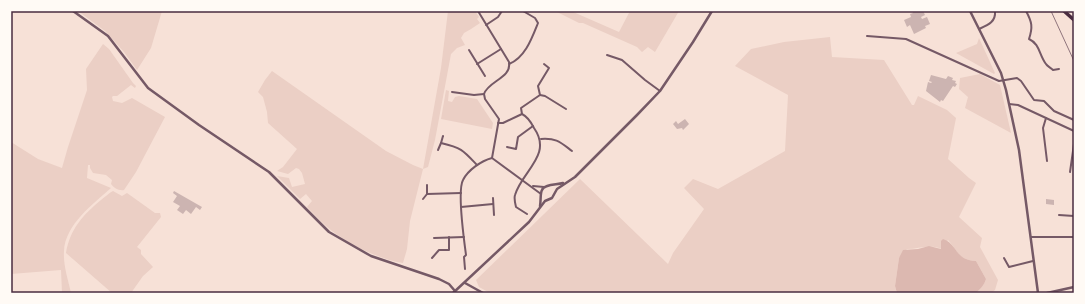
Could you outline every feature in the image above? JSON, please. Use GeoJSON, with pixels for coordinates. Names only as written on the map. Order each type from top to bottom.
{"type":"FeatureCollection","features":[{"type":"Feature","properties":{"kind":"highway"},"geometry":{"type":"LineString","coordinates":[[1064,11],[1074,20]]}},
{"type":"Feature","properties":{"kind":"street"},"geometry":{"type":"LineString","coordinates":[[74,11],[108,36],[148,88],[199,125],[269,172],[329,232],[371,256],[439,279],[449,284],[454,292],[529,222],[545,201],[550,199],[557,189],[575,177],[660,91],[712,11]]}},
{"type":"Feature","properties":{"kind":"street"},"geometry":{"type":"LineString","coordinates":[[478,11],[509,64],[509,68],[504,75],[488,87],[484,94],[485,99],[499,119],[492,158]]}},
{"type":"Feature","properties":{"kind":"street"},"geometry":{"type":"LineString","coordinates":[[486,25],[498,17],[502,11]]}},
{"type":"Feature","properties":{"kind":"street"},"geometry":{"type":"LineString","coordinates":[[509,64],[523,55],[538,24],[536,18],[523,11]]}},
{"type":"Feature","properties":{"kind":"street"},"geometry":{"type":"LineString","coordinates":[[970,11],[1002,73],[1019,150],[1038,293]]}},
{"type":"Feature","properties":{"kind":"street"},"geometry":{"type":"LineString","coordinates":[[979,29],[991,23],[995,16],[995,11]]}},
{"type":"Feature","properties":{"kind":"street"},"geometry":{"type":"LineString","coordinates":[[1026,11],[1032,22],[1032,31],[1029,39],[1036,44],[1040,50],[1045,64],[1053,70],[1059,69]]}},
{"type":"Feature","properties":{"kind":"street"},"geometry":{"type":"LineString","coordinates":[[867,36],[906,38],[999,81],[1017,78],[1021,81],[1034,100],[1044,101],[1054,111],[1074,120]]}},
{"type":"Feature","properties":{"kind":"street"},"geometry":{"type":"LineString","coordinates":[[477,64],[501,49]]}},
{"type":"Feature","properties":{"kind":"street"},"geometry":{"type":"LineString","coordinates":[[469,50],[485,76]]}},
{"type":"Feature","properties":{"kind":"street"},"geometry":{"type":"LineString","coordinates":[[607,55],[622,60],[660,91]]}},
{"type":"Feature","properties":{"kind":"street"},"geometry":{"type":"LineString","coordinates":[[540,95],[538,86],[549,68],[544,64]]}},
{"type":"Feature","properties":{"kind":"street"},"geometry":{"type":"LineString","coordinates":[[452,92],[474,95],[484,94]]}},
{"type":"Feature","properties":{"kind":"street"},"geometry":{"type":"LineString","coordinates":[[527,214],[516,207],[514,196],[522,180],[538,157],[540,139],[533,126],[522,114],[521,108],[540,95],[545,96],[566,109]]}},
{"type":"Feature","properties":{"kind":"street"},"geometry":{"type":"LineString","coordinates":[[1009,104],[1018,105],[1074,132]]}},
{"type":"Feature","properties":{"kind":"street"},"geometry":{"type":"LineString","coordinates":[[498,123],[503,123],[522,114]]}},
{"type":"Feature","properties":{"kind":"street"},"geometry":{"type":"LineString","coordinates":[[1046,118],[1043,128],[1047,161]]}},
{"type":"Feature","properties":{"kind":"street"},"geometry":{"type":"LineString","coordinates":[[507,147],[516,149],[518,137],[533,126]]}},
{"type":"Feature","properties":{"kind":"street"},"geometry":{"type":"LineString","coordinates":[[438,150],[443,136]]}},
{"type":"Feature","properties":{"kind":"street"},"geometry":{"type":"LineString","coordinates":[[540,139],[552,138],[572,151]]}},
{"type":"Feature","properties":{"kind":"street"},"geometry":{"type":"LineString","coordinates":[[441,143],[458,147],[477,165]]}},
{"type":"Feature","properties":{"kind":"street"},"geometry":{"type":"LineString","coordinates":[[1070,172],[1074,144]]}},
{"type":"Feature","properties":{"kind":"street"},"geometry":{"type":"LineString","coordinates":[[465,269],[464,257],[466,255],[460,193],[463,180],[477,165],[492,158]]}},
{"type":"Feature","properties":{"kind":"street"},"geometry":{"type":"LineString","coordinates":[[492,158],[532,186],[545,198],[550,199]]}},
{"type":"Feature","properties":{"kind":"street"},"geometry":{"type":"LineString","coordinates":[[540,208],[542,190],[546,187],[565,183]]}},
{"type":"Feature","properties":{"kind":"street"},"geometry":{"type":"LineString","coordinates":[[423,199],[427,194],[427,186]]}},
{"type":"Feature","properties":{"kind":"street"},"geometry":{"type":"LineString","coordinates":[[532,186],[553,188],[554,194]]}},
{"type":"Feature","properties":{"kind":"street"},"geometry":{"type":"LineString","coordinates":[[427,194],[460,193]]}},
{"type":"Feature","properties":{"kind":"street"},"geometry":{"type":"LineString","coordinates":[[493,198],[494,215]]}},
{"type":"Feature","properties":{"kind":"street"},"geometry":{"type":"LineString","coordinates":[[462,207],[493,204]]}},
{"type":"Feature","properties":{"kind":"street"},"geometry":{"type":"LineString","coordinates":[[1060,215],[1074,216]]}},
{"type":"Feature","properties":{"kind":"street"},"geometry":{"type":"LineString","coordinates":[[432,258],[439,250],[449,250],[448,237]]}},
{"type":"Feature","properties":{"kind":"street"},"geometry":{"type":"LineString","coordinates":[[434,238],[464,237]]}},
{"type":"Feature","properties":{"kind":"street"},"geometry":{"type":"LineString","coordinates":[[1031,237],[1074,237]]}},
{"type":"Feature","properties":{"kind":"street"},"geometry":{"type":"LineString","coordinates":[[1004,258],[1009,267],[1033,262]]}},
{"type":"Feature","properties":{"kind":"street"},"geometry":{"type":"LineString","coordinates":[[465,283],[483,293]]}},
{"type":"Feature","properties":{"kind":"street"},"geometry":{"type":"LineString","coordinates":[[1047,293],[1074,287]]}},
{"type":"Feature","properties":{"kind":"shaded area"},"geometry":{"type":"Polygon","coordinates":[[[78,11],[162,11],[151,48],[137,70],[124,52],[105,31],[78,11]]]}},
{"type":"Feature","properties":{"kind":"shaded area"},"geometry":{"type":"Polygon","coordinates":[[[448,11],[475,11],[479,17],[477,19],[480,23],[464,33],[461,38],[465,45],[457,48],[451,54],[435,140],[428,167],[423,169],[441,68],[448,11]]]}},
{"type":"Feature","properties":{"kind":"shaded area"},"geometry":{"type":"Polygon","coordinates":[[[555,11],[571,11],[619,32],[630,11],[679,11],[655,52],[648,47],[642,52],[637,47],[583,23],[579,23],[555,11]]]}},
{"type":"Feature","properties":{"kind":"shaded area"},"geometry":{"type":"Polygon","coordinates":[[[830,37],[832,57],[884,60],[912,105],[914,105],[918,96],[947,110],[956,118],[948,159],[976,183],[959,217],[982,238],[980,247],[998,280],[995,290],[991,293],[976,293],[986,279],[976,261],[962,257],[948,240],[942,249],[929,247],[907,249],[899,258],[895,286],[897,293],[490,293],[479,287],[476,280],[580,179],[668,264],[673,253],[704,209],[684,188],[693,179],[718,189],[785,151],[788,95],[735,66],[751,49],[784,42],[830,37]]]}},
{"type":"Feature","properties":{"kind":"shaded area"},"geometry":{"type":"Polygon","coordinates":[[[979,38],[995,73],[994,74],[956,53],[977,44],[979,38]]]}},
{"type":"Feature","properties":{"kind":"shaded area"},"geometry":{"type":"Polygon","coordinates":[[[103,44],[109,49],[136,86],[135,88],[131,85],[117,96],[113,96],[113,101],[122,103],[132,98],[165,117],[136,172],[124,190],[118,190],[114,187],[111,184],[112,180],[106,175],[93,173],[90,165],[88,165],[87,178],[111,188],[81,216],[69,232],[64,251],[64,262],[71,293],[62,293],[61,270],[11,274],[11,142],[38,159],[62,168],[87,90],[86,69],[103,44]]]}},
{"type":"Feature","properties":{"kind":"shaded area"},"geometry":{"type":"Polygon","coordinates":[[[272,71],[386,151],[423,169],[410,221],[407,249],[403,263],[385,259],[366,251],[339,236],[329,228],[307,207],[312,201],[306,194],[300,199],[277,176],[289,178],[292,187],[305,184],[302,173],[299,169],[296,168],[288,174],[277,171],[283,167],[297,149],[268,123],[263,97],[258,92],[272,71]]]}},
{"type":"Feature","properties":{"kind":"shaded area"},"geometry":{"type":"Polygon","coordinates":[[[980,74],[1000,85],[1011,133],[965,108],[968,97],[959,89],[960,78],[980,74]]]}},
{"type":"Feature","properties":{"kind":"shaded area"},"geometry":{"type":"Polygon","coordinates":[[[446,90],[449,91],[448,101],[452,102],[455,97],[459,96],[477,99],[493,123],[492,129],[441,119],[446,90]]]}},
{"type":"Feature","properties":{"kind":"shaded area"},"geometry":{"type":"Polygon","coordinates":[[[113,191],[122,196],[127,193],[155,213],[160,213],[161,217],[137,247],[141,250],[141,254],[153,267],[143,276],[131,293],[112,293],[66,253],[68,244],[78,223],[94,206],[113,191]]]}},
{"type":"Feature","properties":{"kind":"shaded area"},"geometry":{"type":"Polygon","coordinates":[[[943,239],[948,241],[964,258],[976,261],[986,279],[981,288],[976,293],[897,293],[895,286],[899,258],[903,250],[918,249],[929,246],[941,249],[941,241],[943,239]]]}},
{"type":"Feature","properties":{"kind":"building"},"geometry":{"type":"Polygon","coordinates":[[[912,11],[923,11],[925,15],[921,17],[922,19],[927,17],[930,24],[925,26],[926,28],[914,34],[910,25],[907,27],[904,20],[911,17],[910,14],[913,13],[912,11]]]}},
{"type":"Feature","properties":{"kind":"building"},"geometry":{"type":"Polygon","coordinates":[[[931,75],[946,79],[948,76],[953,78],[952,80],[956,81],[955,83],[957,84],[955,87],[953,86],[943,101],[941,100],[940,102],[926,91],[928,82],[932,82],[929,81],[931,75]]]}},
{"type":"Feature","properties":{"kind":"building"},"geometry":{"type":"Polygon","coordinates":[[[685,119],[689,124],[683,130],[682,128],[677,129],[673,124],[676,121],[678,124],[685,119]]]}},
{"type":"Feature","properties":{"kind":"building"},"geometry":{"type":"Polygon","coordinates":[[[174,191],[202,207],[200,210],[196,207],[191,214],[186,210],[183,214],[177,210],[180,206],[173,202],[177,196],[173,193],[174,191]]]}},
{"type":"Feature","properties":{"kind":"building"},"geometry":{"type":"Polygon","coordinates":[[[1046,199],[1054,200],[1054,205],[1046,204],[1046,199]]]}},
{"type":"Feature","properties":{"kind":"railway"},"geometry":{"type":"LineString","coordinates":[[1051,11],[1074,61]]}}]}
